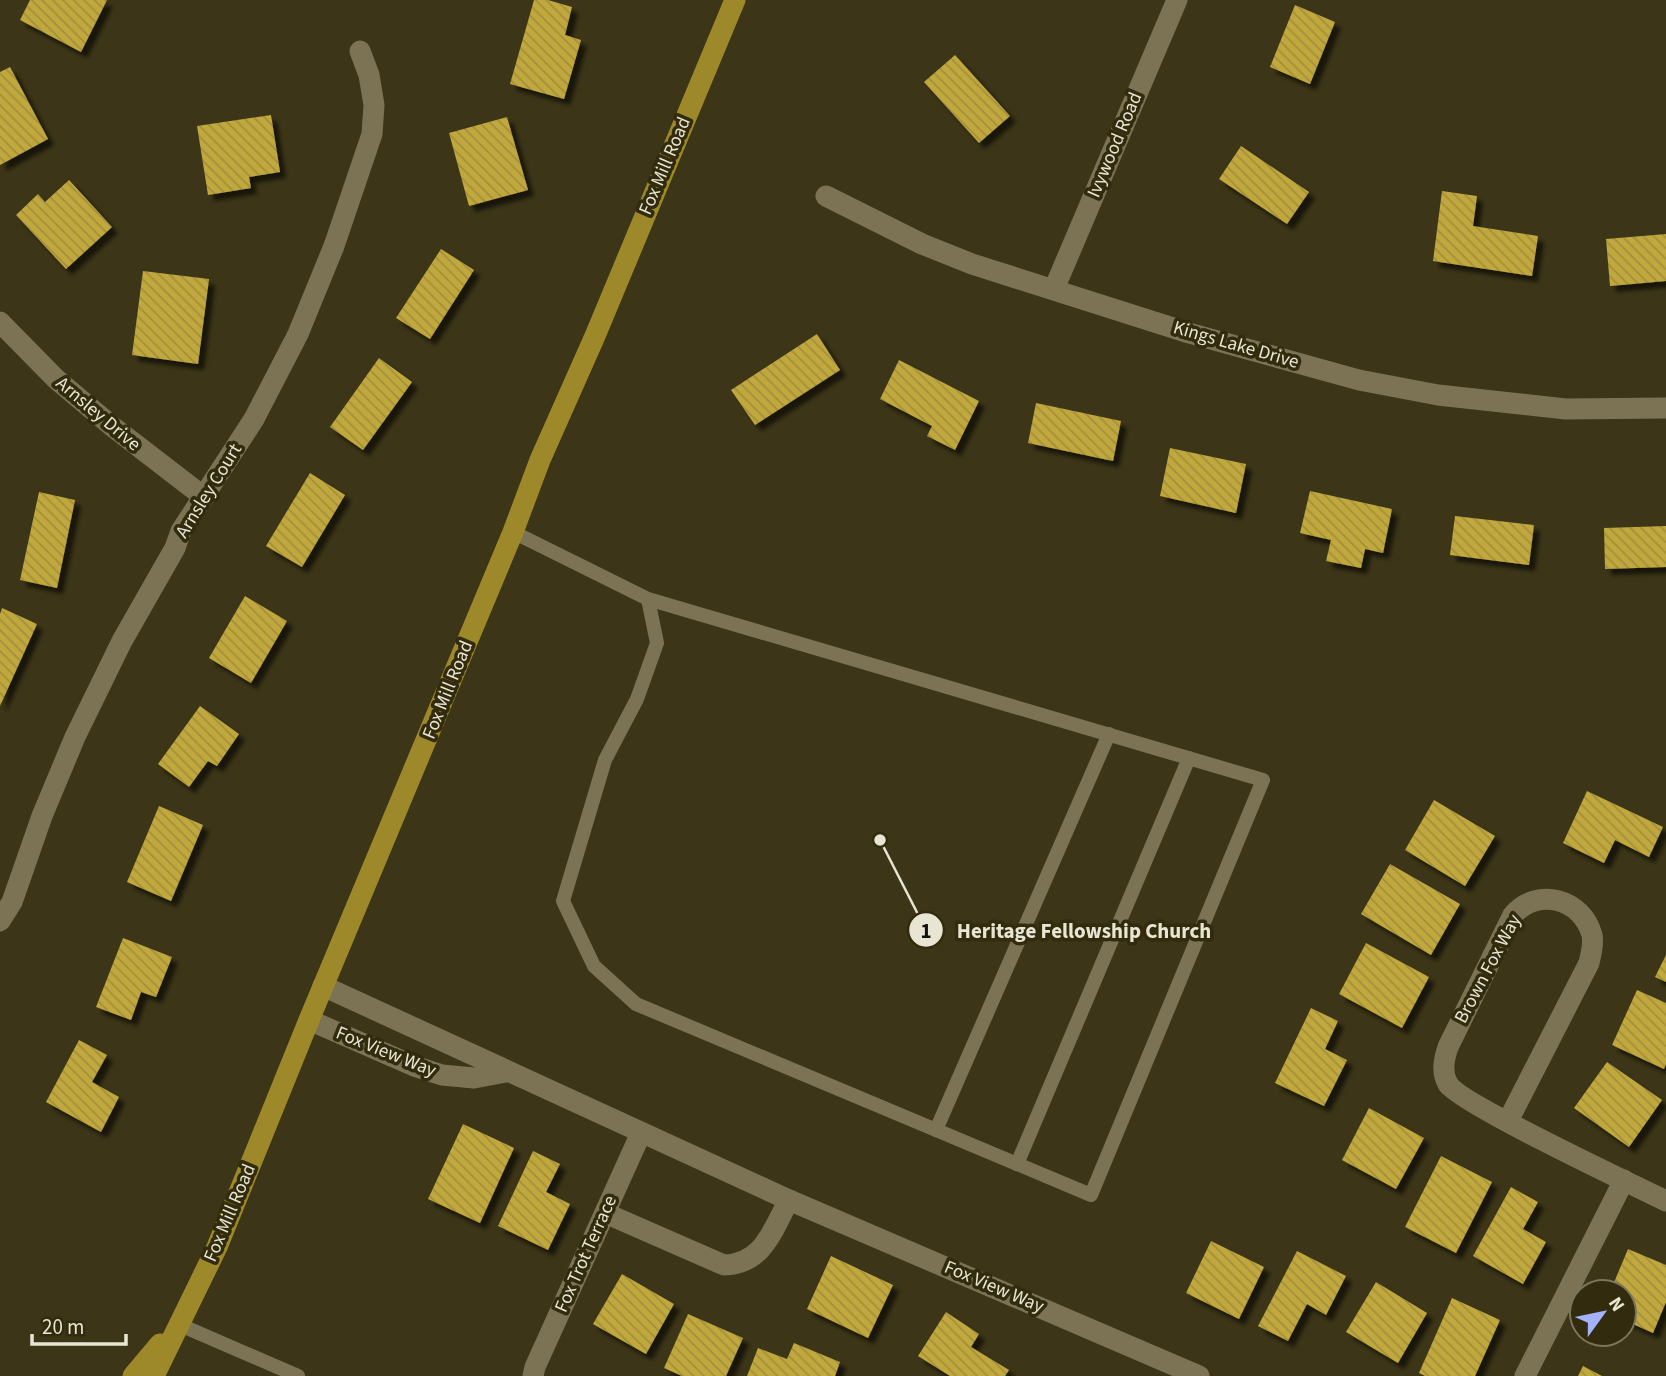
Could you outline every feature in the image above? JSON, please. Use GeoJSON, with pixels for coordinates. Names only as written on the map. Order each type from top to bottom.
{"type":"FeatureCollection","features":[{"type":"Feature","properties":{"kind":"main road","name":"Fox Mill Road"},"geometry":{"type":"LineString","coordinates":[[154,1376],[218,1247],[323,986],[513,532],[540,460],[735,0]]}},
{"type":"Feature","properties":{"kind":"main road"},"geometry":{"type":"LineString","coordinates":[[133,1376],[178,1324]]}},
{"type":"Feature","properties":{"kind":"street","name":"Ivywood Road"},"geometry":{"type":"LineString","coordinates":[[1054,289],[1177,0]]}},
{"type":"Feature","properties":{"kind":"street","name":"Arnsley Court"},"geometry":{"type":"LineString","coordinates":[[0,921],[12,902],[42,816],[75,737],[122,641],[175,548],[181,531],[254,419],[298,334],[334,246],[372,134],[374,105],[369,75],[360,51]]}},
{"type":"Feature","properties":{"kind":"street","name":"Kings Lake Drive"},"geometry":{"type":"LineString","coordinates":[[826,196],[934,249],[972,264],[1189,333],[1359,380],[1438,395],[1566,409],[1666,408]]}},
{"type":"Feature","properties":{"kind":"street","name":"Arnsley Drive"},"geometry":{"type":"LineString","coordinates":[[0,322],[56,379],[204,497]]}},
{"type":"Feature","properties":{"kind":"street","name":"Brown Fox Way"},"geometry":{"type":"LineString","coordinates":[[1508,1121],[1588,963],[1593,943],[1592,935],[1581,915],[1567,902],[1546,898],[1535,900],[1523,905],[1513,915],[1448,1047],[1444,1058],[1448,1084],[1456,1094],[1508,1121],[1623,1180],[1666,1201]]}},
{"type":"Feature","properties":{"kind":"street","name":"Fox View Way"},"geometry":{"type":"LineString","coordinates":[[323,986],[789,1200],[1199,1376]]}},
{"type":"Feature","properties":{"kind":"street","name":"Fox View Way"},"geometry":{"type":"LineString","coordinates":[[309,1020],[414,1066],[442,1075],[474,1077],[506,1072]]}},
{"type":"Feature","properties":{"kind":"street","name":"Fox Trot Terrace"},"geometry":{"type":"LineString","coordinates":[[533,1376],[641,1133]]}},
{"type":"Feature","properties":{"kind":"street"},"geometry":{"type":"LineString","coordinates":[[1525,1376],[1623,1180]]}},
{"type":"Feature","properties":{"kind":"street"},"geometry":{"type":"LineString","coordinates":[[605,1213],[724,1265],[737,1265],[752,1258],[762,1249],[789,1200]]}},
{"type":"Feature","properties":{"kind":"lane"},"geometry":{"type":"LineString","coordinates":[[513,532],[648,599],[1263,780],[1091,1195],[636,1004],[594,966],[563,901],[605,760],[637,699],[657,643],[648,599]]}},
{"type":"Feature","properties":{"kind":"lane"},"geometry":{"type":"LineString","coordinates":[[936,1130],[1109,734]]}},
{"type":"Feature","properties":{"kind":"lane"},"geometry":{"type":"LineString","coordinates":[[1017,1164],[1189,758]]}},
{"type":"Feature","properties":{"kind":"lane"},"geometry":{"type":"LineString","coordinates":[[178,1324],[274,1371],[298,1376]]}},
{"type":"Feature","properties":{"kind":"building"},"geometry":{"type":"Polygon","coordinates":[[[30,0],[107,0],[81,52],[20,20],[30,0]]]}},
{"type":"Feature","properties":{"kind":"building"},"geometry":{"type":"Polygon","coordinates":[[[534,0],[548,0],[572,7],[565,35],[581,40],[564,99],[510,84],[534,0]]]}},
{"type":"Feature","properties":{"kind":"building"},"geometry":{"type":"Polygon","coordinates":[[[1295,5],[1335,22],[1310,84],[1270,67],[1295,5]]]}},
{"type":"Feature","properties":{"kind":"building"},"geometry":{"type":"Polygon","coordinates":[[[955,55],[1010,116],[979,143],[924,82],[955,55]]]}},
{"type":"Feature","properties":{"kind":"building"},"geometry":{"type":"Polygon","coordinates":[[[10,67],[48,139],[0,165],[0,72],[10,67]]]}},
{"type":"Feature","properties":{"kind":"building"},"geometry":{"type":"Polygon","coordinates":[[[271,115],[280,172],[249,177],[251,188],[208,195],[197,126],[271,115]]]}},
{"type":"Feature","properties":{"kind":"building"},"geometry":{"type":"Polygon","coordinates":[[[507,117],[528,190],[469,206],[449,133],[507,117]]]}},
{"type":"Feature","properties":{"kind":"building"},"geometry":{"type":"Polygon","coordinates":[[[1241,146],[1309,192],[1287,224],[1219,179],[1241,146]]]}},
{"type":"Feature","properties":{"kind":"building"},"geometry":{"type":"Polygon","coordinates":[[[69,180],[112,227],[66,269],[16,215],[38,194],[45,202],[69,180]]]}},
{"type":"Feature","properties":{"kind":"building"},"geometry":{"type":"Polygon","coordinates":[[[1442,191],[1477,196],[1473,226],[1538,236],[1532,276],[1433,261],[1442,191]]]}},
{"type":"Feature","properties":{"kind":"building"},"geometry":{"type":"Polygon","coordinates":[[[1666,234],[1666,281],[1610,286],[1606,239],[1666,234]]]}},
{"type":"Feature","properties":{"kind":"building"},"geometry":{"type":"Polygon","coordinates":[[[441,249],[474,270],[430,339],[396,318],[441,249]]]}},
{"type":"Feature","properties":{"kind":"building"},"geometry":{"type":"Polygon","coordinates":[[[143,271],[209,279],[198,364],[132,355],[143,271]]]}},
{"type":"Feature","properties":{"kind":"building"},"geometry":{"type":"Polygon","coordinates":[[[817,334],[840,370],[755,425],[731,390],[817,334]]]}},
{"type":"Feature","properties":{"kind":"building"},"geometry":{"type":"Polygon","coordinates":[[[379,358],[412,382],[363,450],[330,427],[379,358]]]}},
{"type":"Feature","properties":{"kind":"building"},"geometry":{"type":"Polygon","coordinates":[[[899,360],[979,401],[955,450],[927,436],[932,426],[880,399],[899,360]]]}},
{"type":"Feature","properties":{"kind":"building"},"geometry":{"type":"Polygon","coordinates":[[[1036,403],[1121,421],[1113,461],[1028,443],[1036,403]]]}},
{"type":"Feature","properties":{"kind":"building"},"geometry":{"type":"Polygon","coordinates":[[[1170,448],[1246,464],[1236,513],[1160,496],[1170,448]]]}},
{"type":"Feature","properties":{"kind":"building"},"geometry":{"type":"Polygon","coordinates":[[[310,473],[345,495],[302,567],[266,546],[310,473]]]}},
{"type":"Feature","properties":{"kind":"building"},"geometry":{"type":"Polygon","coordinates":[[[1310,491],[1392,509],[1383,553],[1365,549],[1361,568],[1326,561],[1331,540],[1300,533],[1310,491]]]}},
{"type":"Feature","properties":{"kind":"building"},"geometry":{"type":"Polygon","coordinates":[[[39,492],[75,500],[57,588],[20,580],[39,492]]]}},
{"type":"Feature","properties":{"kind":"building"},"geometry":{"type":"Polygon","coordinates":[[[1455,516],[1534,525],[1529,565],[1450,555],[1455,516]]]}},
{"type":"Feature","properties":{"kind":"building"},"geometry":{"type":"Polygon","coordinates":[[[1666,526],[1666,567],[1605,569],[1604,528],[1666,526]]]}},
{"type":"Feature","properties":{"kind":"building"},"geometry":{"type":"Polygon","coordinates":[[[245,596],[287,621],[251,683],[209,658],[245,596]]]}},
{"type":"Feature","properties":{"kind":"building"},"geometry":{"type":"Polygon","coordinates":[[[2,608],[37,624],[0,706],[0,614],[2,608]]]}},
{"type":"Feature","properties":{"kind":"building"},"geometry":{"type":"Polygon","coordinates":[[[200,706],[239,734],[217,766],[208,761],[189,787],[158,764],[200,706]]]}},
{"type":"Feature","properties":{"kind":"building"},"geometry":{"type":"Polygon","coordinates":[[[1587,791],[1663,827],[1649,857],[1615,840],[1604,863],[1563,843],[1587,791]]]}},
{"type":"Feature","properties":{"kind":"building"},"geometry":{"type":"Polygon","coordinates":[[[1434,800],[1495,836],[1465,886],[1405,850],[1434,800]]]}},
{"type":"Feature","properties":{"kind":"building"},"geometry":{"type":"Polygon","coordinates":[[[159,806],[203,825],[171,901],[127,882],[159,806]]]}},
{"type":"Feature","properties":{"kind":"building"},"geometry":{"type":"Polygon","coordinates":[[[1390,864],[1460,904],[1431,955],[1361,914],[1390,864]]]}},
{"type":"Feature","properties":{"kind":"building"},"geometry":{"type":"Polygon","coordinates":[[[123,938],[172,957],[156,997],[141,992],[131,1020],[96,1007],[123,938]]]}},
{"type":"Feature","properties":{"kind":"building"},"geometry":{"type":"Polygon","coordinates":[[[1366,943],[1429,977],[1402,1028],[1339,994],[1366,943]]]}},
{"type":"Feature","properties":{"kind":"building"},"geometry":{"type":"Polygon","coordinates":[[[1666,955],[1666,982],[1655,977],[1666,955]]]}},
{"type":"Feature","properties":{"kind":"building"},"geometry":{"type":"Polygon","coordinates":[[[1637,990],[1666,1003],[1664,1069],[1612,1045],[1637,990]]]}},
{"type":"Feature","properties":{"kind":"building"},"geometry":{"type":"Polygon","coordinates":[[[1311,1008],[1338,1021],[1325,1049],[1347,1060],[1324,1106],[1275,1083],[1311,1008]]]}},
{"type":"Feature","properties":{"kind":"building"},"geometry":{"type":"Polygon","coordinates":[[[79,1040],[107,1055],[92,1082],[119,1097],[101,1132],[46,1102],[79,1040]]]}},
{"type":"Feature","properties":{"kind":"building"},"geometry":{"type":"Polygon","coordinates":[[[1607,1062],[1662,1100],[1629,1147],[1574,1108],[1607,1062]]]}},
{"type":"Feature","properties":{"kind":"building"},"geometry":{"type":"Polygon","coordinates":[[[1369,1108],[1424,1138],[1396,1189],[1342,1160],[1369,1108]]]}},
{"type":"Feature","properties":{"kind":"building"},"geometry":{"type":"Polygon","coordinates":[[[463,1124],[514,1148],[480,1223],[428,1199],[463,1124]]]}},
{"type":"Feature","properties":{"kind":"building"},"geometry":{"type":"Polygon","coordinates":[[[533,1151],[560,1164],[546,1192],[570,1204],[548,1250],[498,1226],[533,1151]]]}},
{"type":"Feature","properties":{"kind":"building"},"geometry":{"type":"Polygon","coordinates":[[[1441,1156],[1492,1182],[1456,1253],[1405,1227],[1441,1156]]]}},
{"type":"Feature","properties":{"kind":"building"},"geometry":{"type":"Polygon","coordinates":[[[1511,1187],[1538,1202],[1523,1229],[1546,1242],[1523,1284],[1473,1256],[1511,1187]]]}},
{"type":"Feature","properties":{"kind":"building"},"geometry":{"type":"Polygon","coordinates":[[[1211,1241],[1264,1267],[1239,1319],[1186,1293],[1211,1241]]]}},
{"type":"Feature","properties":{"kind":"building"},"geometry":{"type":"Polygon","coordinates":[[[1628,1249],[1666,1265],[1666,1302],[1653,1333],[1638,1326],[1638,1278],[1616,1278],[1628,1249]]]}},
{"type":"Feature","properties":{"kind":"building"},"geometry":{"type":"Polygon","coordinates":[[[1297,1251],[1346,1276],[1326,1315],[1307,1304],[1288,1341],[1258,1326],[1297,1251]]]}},
{"type":"Feature","properties":{"kind":"building"},"geometry":{"type":"Polygon","coordinates":[[[831,1256],[893,1285],[868,1338],[807,1309],[831,1256]]]}},
{"type":"Feature","properties":{"kind":"building"},"geometry":{"type":"Polygon","coordinates":[[[622,1274],[674,1304],[646,1354],[593,1324],[622,1274]]]}},
{"type":"Feature","properties":{"kind":"building"},"geometry":{"type":"Polygon","coordinates":[[[1376,1282],[1427,1313],[1398,1363],[1346,1332],[1376,1282]]]}},
{"type":"Feature","properties":{"kind":"building"},"geometry":{"type":"Polygon","coordinates":[[[1452,1298],[1500,1320],[1475,1376],[1425,1376],[1419,1373],[1452,1298]]]}},
{"type":"Feature","properties":{"kind":"building"},"geometry":{"type":"Polygon","coordinates":[[[946,1312],[979,1334],[971,1347],[1009,1370],[1005,1376],[950,1376],[918,1356],[946,1312]]]}},
{"type":"Feature","properties":{"kind":"building"},"geometry":{"type":"Polygon","coordinates":[[[688,1314],[743,1338],[726,1376],[682,1376],[664,1368],[688,1314]]]}},
{"type":"Feature","properties":{"kind":"building"},"geometry":{"type":"Polygon","coordinates":[[[794,1343],[840,1362],[835,1376],[747,1376],[758,1348],[787,1359],[794,1343]]]}},
{"type":"Feature","properties":{"kind":"building"},"geometry":{"type":"Polygon","coordinates":[[[1583,1366],[1602,1376],[1578,1376],[1583,1366]]]}},
{"type":"Feature","properties":{"kind":"place","name":"Heritage Fellowship Church"},"geometry":{"type":"Point","coordinates":[880,840]}}]}
